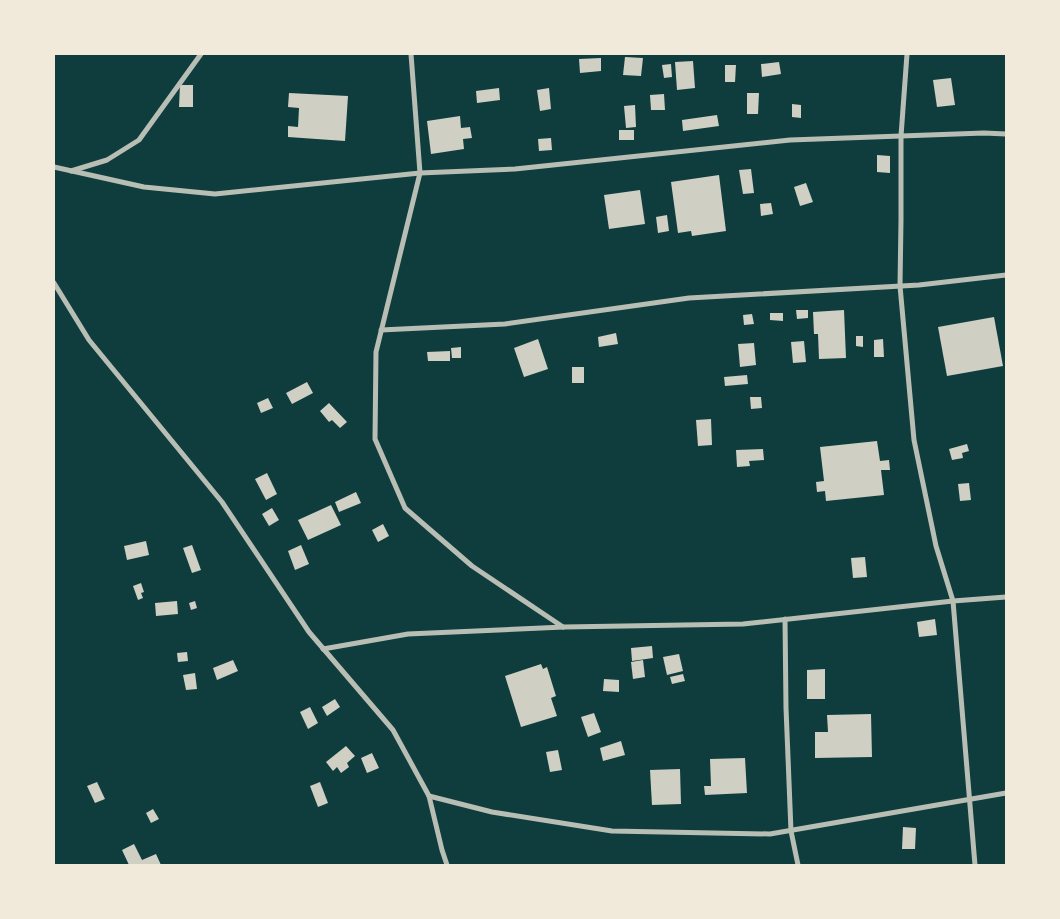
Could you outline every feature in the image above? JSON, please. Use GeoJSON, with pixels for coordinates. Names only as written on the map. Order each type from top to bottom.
{"type":"FeatureCollection","features":[{"type":"Feature","properties":{"kind":"street"},"geometry":{"type":"LineString","coordinates":[[70,171],[107,160],[139,140],[201,54]]}},
{"type":"Feature","properties":{"kind":"street"},"geometry":{"type":"LineString","coordinates":[[411,54],[420,173],[376,352],[375,439],[405,508],[472,566],[564,628]]}},
{"type":"Feature","properties":{"kind":"street"},"geometry":{"type":"LineString","coordinates":[[907,54],[901,136],[900,286],[914,440],[936,546],[953,601],[975,865]]}},
{"type":"Feature","properties":{"kind":"street"},"geometry":{"type":"LineString","coordinates":[[54,167],[144,187],[215,194],[420,173],[515,169],[790,140],[984,133],[1006,134]]}},
{"type":"Feature","properties":{"kind":"street"},"geometry":{"type":"LineString","coordinates":[[381,330],[505,324],[689,298],[900,286],[1006,275]]}},
{"type":"Feature","properties":{"kind":"street"},"geometry":{"type":"LineString","coordinates":[[54,283],[89,340],[222,502],[308,632],[393,730],[429,796],[447,865]]}},
{"type":"Feature","properties":{"kind":"street"},"geometry":{"type":"LineString","coordinates":[[323,649],[408,634],[743,624],[1006,596]]}},
{"type":"Feature","properties":{"kind":"street"},"geometry":{"type":"LineString","coordinates":[[785,619],[786,708],[791,831],[798,865]]}},
{"type":"Feature","properties":{"kind":"street"},"geometry":{"type":"LineString","coordinates":[[429,796],[492,812],[612,831],[770,834],[1006,793]]}},
{"type":"Feature","properties":{"kind":"building"},"geometry":{"type":"Polygon","coordinates":[[[625,57],[643,58],[641,76],[623,75],[625,57]]]}},
{"type":"Feature","properties":{"kind":"building"},"geometry":{"type":"Polygon","coordinates":[[[601,58],[601,71],[580,73],[579,59],[601,58]]]}},
{"type":"Feature","properties":{"kind":"building"},"geometry":{"type":"Polygon","coordinates":[[[693,61],[695,88],[677,90],[675,62],[693,61]]]}},
{"type":"Feature","properties":{"kind":"building"},"geometry":{"type":"Polygon","coordinates":[[[779,62],[781,74],[762,77],[761,64],[779,62]]]}},
{"type":"Feature","properties":{"kind":"building"},"geometry":{"type":"Polygon","coordinates":[[[671,64],[672,77],[664,78],[662,65],[671,64]]]}},
{"type":"Feature","properties":{"kind":"building"},"geometry":{"type":"Polygon","coordinates":[[[725,65],[736,65],[735,82],[725,82],[725,65]]]}},
{"type":"Feature","properties":{"kind":"building"},"geometry":{"type":"Polygon","coordinates":[[[951,78],[955,105],[937,107],[933,80],[951,78]]]}},
{"type":"Feature","properties":{"kind":"building"},"geometry":{"type":"Polygon","coordinates":[[[180,85],[193,85],[193,107],[179,107],[180,85]]]}},
{"type":"Feature","properties":{"kind":"building"},"geometry":{"type":"Polygon","coordinates":[[[499,88],[500,100],[477,103],[476,91],[499,88]]]}},
{"type":"Feature","properties":{"kind":"building"},"geometry":{"type":"Polygon","coordinates":[[[549,88],[551,109],[540,111],[537,90],[549,88]]]}},
{"type":"Feature","properties":{"kind":"building"},"geometry":{"type":"Polygon","coordinates":[[[289,93],[348,96],[345,141],[288,137],[288,126],[298,127],[299,108],[288,107],[289,93]]]}},
{"type":"Feature","properties":{"kind":"building"},"geometry":{"type":"Polygon","coordinates":[[[747,93],[759,93],[758,114],[747,114],[747,93]]]}},
{"type":"Feature","properties":{"kind":"building"},"geometry":{"type":"Polygon","coordinates":[[[664,94],[665,110],[651,110],[650,95],[664,94]]]}},
{"type":"Feature","properties":{"kind":"building"},"geometry":{"type":"Polygon","coordinates":[[[792,104],[801,105],[801,118],[792,117],[792,104]]]}},
{"type":"Feature","properties":{"kind":"building"},"geometry":{"type":"Polygon","coordinates":[[[635,105],[636,127],[626,128],[624,106],[635,105]]]}},
{"type":"Feature","properties":{"kind":"building"},"geometry":{"type":"Polygon","coordinates":[[[717,115],[719,126],[683,131],[682,120],[717,115]]]}},
{"type":"Feature","properties":{"kind":"building"},"geometry":{"type":"Polygon","coordinates":[[[460,116],[461,128],[470,127],[472,138],[463,139],[464,149],[431,154],[427,121],[460,116]]]}},
{"type":"Feature","properties":{"kind":"building"},"geometry":{"type":"Polygon","coordinates":[[[619,130],[634,130],[634,140],[619,140],[619,130]]]}},
{"type":"Feature","properties":{"kind":"building"},"geometry":{"type":"Polygon","coordinates":[[[551,138],[552,150],[539,151],[538,139],[551,138]]]}},
{"type":"Feature","properties":{"kind":"building"},"geometry":{"type":"Polygon","coordinates":[[[877,155],[890,156],[890,173],[877,172],[877,155]]]}},
{"type":"Feature","properties":{"kind":"building"},"geometry":{"type":"Polygon","coordinates":[[[751,169],[754,193],[743,194],[739,170],[751,169]]]}},
{"type":"Feature","properties":{"kind":"building"},"geometry":{"type":"Polygon","coordinates":[[[719,175],[726,231],[692,236],[691,231],[678,233],[671,182],[719,175]]]}},
{"type":"Feature","properties":{"kind":"building"},"geometry":{"type":"Polygon","coordinates":[[[806,183],[813,202],[800,206],[794,187],[806,183]]]}},
{"type":"Feature","properties":{"kind":"building"},"geometry":{"type":"Polygon","coordinates":[[[640,190],[645,224],[609,229],[604,195],[640,190]]]}},
{"type":"Feature","properties":{"kind":"building"},"geometry":{"type":"Polygon","coordinates":[[[771,203],[773,214],[761,216],[760,204],[771,203]]]}},
{"type":"Feature","properties":{"kind":"building"},"geometry":{"type":"Polygon","coordinates":[[[667,215],[669,231],[658,233],[656,217],[667,215]]]}},
{"type":"Feature","properties":{"kind":"building"},"geometry":{"type":"Polygon","coordinates":[[[796,310],[808,310],[808,318],[797,319],[796,310]]]}},
{"type":"Feature","properties":{"kind":"building"},"geometry":{"type":"Polygon","coordinates":[[[844,310],[846,358],[819,359],[818,334],[814,334],[813,312],[844,310]]]}},
{"type":"Feature","properties":{"kind":"building"},"geometry":{"type":"Polygon","coordinates":[[[770,313],[783,313],[783,321],[770,320],[770,313]]]}},
{"type":"Feature","properties":{"kind":"building"},"geometry":{"type":"Polygon","coordinates":[[[752,314],[754,324],[744,325],[743,315],[752,314]]]}},
{"type":"Feature","properties":{"kind":"building"},"geometry":{"type":"Polygon","coordinates":[[[994,317],[1003,366],[947,376],[938,327],[994,317]]]}},
{"type":"Feature","properties":{"kind":"building"},"geometry":{"type":"Polygon","coordinates":[[[616,333],[618,344],[599,347],[598,337],[616,333]]]}},
{"type":"Feature","properties":{"kind":"building"},"geometry":{"type":"Polygon","coordinates":[[[856,336],[863,336],[863,347],[856,346],[856,336]]]}},
{"type":"Feature","properties":{"kind":"building"},"geometry":{"type":"Polygon","coordinates":[[[538,339],[548,369],[524,377],[514,348],[538,339]]]}},
{"type":"Feature","properties":{"kind":"building"},"geometry":{"type":"Polygon","coordinates":[[[883,339],[884,357],[874,357],[874,340],[883,339]]]}},
{"type":"Feature","properties":{"kind":"building"},"geometry":{"type":"Polygon","coordinates":[[[804,341],[806,362],[793,363],[791,342],[804,341]]]}},
{"type":"Feature","properties":{"kind":"building"},"geometry":{"type":"Polygon","coordinates":[[[754,343],[756,365],[740,367],[738,344],[754,343]]]}},
{"type":"Feature","properties":{"kind":"building"},"geometry":{"type":"Polygon","coordinates":[[[461,347],[461,358],[452,358],[451,348],[461,347]]]}},
{"type":"Feature","properties":{"kind":"building"},"geometry":{"type":"Polygon","coordinates":[[[450,351],[450,361],[428,361],[427,352],[450,351]]]}},
{"type":"Feature","properties":{"kind":"building"},"geometry":{"type":"Polygon","coordinates":[[[572,367],[584,367],[584,383],[572,383],[572,367]]]}},
{"type":"Feature","properties":{"kind":"building"},"geometry":{"type":"Polygon","coordinates":[[[747,375],[748,384],[725,386],[724,377],[747,375]]]}},
{"type":"Feature","properties":{"kind":"building"},"geometry":{"type":"Polygon","coordinates":[[[307,382],[313,393],[292,404],[286,393],[307,382]]]}},
{"type":"Feature","properties":{"kind":"building"},"geometry":{"type":"Polygon","coordinates":[[[750,397],[761,397],[762,408],[751,409],[750,397]]]}},
{"type":"Feature","properties":{"kind":"building"},"geometry":{"type":"Polygon","coordinates":[[[268,398],[273,408],[261,413],[257,403],[268,398]]]}},
{"type":"Feature","properties":{"kind":"building"},"geometry":{"type":"Polygon","coordinates":[[[329,403],[347,422],[340,428],[332,420],[329,422],[320,411],[329,403]]]}},
{"type":"Feature","properties":{"kind":"building"},"geometry":{"type":"Polygon","coordinates":[[[711,419],[712,445],[698,446],[696,420],[711,419]]]}},
{"type":"Feature","properties":{"kind":"building"},"geometry":{"type":"Polygon","coordinates":[[[877,441],[880,461],[889,460],[890,470],[881,470],[884,495],[826,501],[825,491],[817,492],[816,482],[824,481],[820,447],[877,441]]]}},
{"type":"Feature","properties":{"kind":"building"},"geometry":{"type":"Polygon","coordinates":[[[967,444],[969,451],[962,453],[963,458],[952,460],[949,449],[967,444]]]}},
{"type":"Feature","properties":{"kind":"building"},"geometry":{"type":"Polygon","coordinates":[[[763,449],[764,460],[749,461],[750,466],[737,467],[736,450],[763,449]]]}},
{"type":"Feature","properties":{"kind":"building"},"geometry":{"type":"Polygon","coordinates":[[[267,473],[277,494],[266,500],[255,479],[267,473]]]}},
{"type":"Feature","properties":{"kind":"building"},"geometry":{"type":"Polygon","coordinates":[[[969,483],[971,500],[960,501],[958,484],[969,483]]]}},
{"type":"Feature","properties":{"kind":"building"},"geometry":{"type":"Polygon","coordinates":[[[356,492],[361,503],[339,512],[335,502],[356,492]]]}},
{"type":"Feature","properties":{"kind":"building"},"geometry":{"type":"Polygon","coordinates":[[[331,505],[341,525],[308,540],[298,520],[331,505]]]}},
{"type":"Feature","properties":{"kind":"building"},"geometry":{"type":"Polygon","coordinates":[[[272,508],[279,520],[269,526],[262,514],[272,508]]]}},
{"type":"Feature","properties":{"kind":"building"},"geometry":{"type":"Polygon","coordinates":[[[383,524],[389,536],[378,542],[372,530],[383,524]]]}},
{"type":"Feature","properties":{"kind":"building"},"geometry":{"type":"Polygon","coordinates":[[[146,541],[149,555],[127,560],[124,546],[146,541]]]}},
{"type":"Feature","properties":{"kind":"building"},"geometry":{"type":"Polygon","coordinates":[[[192,545],[201,570],[192,573],[183,548],[192,545]]]}},
{"type":"Feature","properties":{"kind":"building"},"geometry":{"type":"Polygon","coordinates":[[[301,545],[309,564],[295,570],[288,551],[301,545]]]}},
{"type":"Feature","properties":{"kind":"building"},"geometry":{"type":"Polygon","coordinates":[[[865,557],[867,577],[853,578],[851,558],[865,557]]]}},
{"type":"Feature","properties":{"kind":"building"},"geometry":{"type":"Polygon","coordinates":[[[141,583],[144,592],[141,593],[143,598],[138,600],[133,586],[141,583]]]}},
{"type":"Feature","properties":{"kind":"building"},"geometry":{"type":"Polygon","coordinates":[[[177,601],[178,614],[156,616],[155,603],[177,601]]]}},
{"type":"Feature","properties":{"kind":"building"},"geometry":{"type":"Polygon","coordinates":[[[195,601],[197,608],[191,610],[189,603],[195,601]]]}},
{"type":"Feature","properties":{"kind":"building"},"geometry":{"type":"Polygon","coordinates":[[[935,619],[937,635],[919,637],[917,622],[935,619]]]}},
{"type":"Feature","properties":{"kind":"building"},"geometry":{"type":"Polygon","coordinates":[[[652,646],[653,658],[632,661],[631,648],[652,646]]]}},
{"type":"Feature","properties":{"kind":"building"},"geometry":{"type":"Polygon","coordinates":[[[187,652],[188,661],[178,662],[177,653],[187,652]]]}},
{"type":"Feature","properties":{"kind":"building"},"geometry":{"type":"Polygon","coordinates":[[[679,654],[683,671],[667,675],[663,657],[679,654]]]}},
{"type":"Feature","properties":{"kind":"building"},"geometry":{"type":"Polygon","coordinates":[[[233,660],[238,671],[217,680],[213,668],[233,660]]]}},
{"type":"Feature","properties":{"kind":"building"},"geometry":{"type":"Polygon","coordinates":[[[643,660],[645,677],[633,679],[631,662],[643,660]]]}},
{"type":"Feature","properties":{"kind":"building"},"geometry":{"type":"Polygon","coordinates":[[[541,664],[543,669],[547,667],[556,696],[551,698],[557,716],[521,727],[505,676],[541,664]]]}},
{"type":"Feature","properties":{"kind":"building"},"geometry":{"type":"Polygon","coordinates":[[[825,669],[825,699],[807,699],[807,670],[825,669]]]}},
{"type":"Feature","properties":{"kind":"building"},"geometry":{"type":"Polygon","coordinates":[[[195,673],[197,689],[186,690],[183,675],[195,673]]]}},
{"type":"Feature","properties":{"kind":"building"},"geometry":{"type":"Polygon","coordinates":[[[683,674],[685,681],[672,684],[670,677],[683,674]]]}},
{"type":"Feature","properties":{"kind":"building"},"geometry":{"type":"Polygon","coordinates":[[[604,679],[619,680],[619,692],[603,691],[604,679]]]}},
{"type":"Feature","properties":{"kind":"building"},"geometry":{"type":"Polygon","coordinates":[[[335,699],[340,707],[327,716],[322,707],[335,699]]]}},
{"type":"Feature","properties":{"kind":"building"},"geometry":{"type":"Polygon","coordinates":[[[310,707],[318,723],[308,729],[300,712],[310,707]]]}},
{"type":"Feature","properties":{"kind":"building"},"geometry":{"type":"Polygon","coordinates":[[[594,713],[601,732],[588,737],[581,717],[594,713]]]}},
{"type":"Feature","properties":{"kind":"building"},"geometry":{"type":"Polygon","coordinates":[[[871,714],[872,757],[815,758],[815,732],[828,732],[827,715],[871,714]]]}},
{"type":"Feature","properties":{"kind":"building"},"geometry":{"type":"Polygon","coordinates":[[[621,741],[625,755],[603,761],[600,748],[621,741]]]}},
{"type":"Feature","properties":{"kind":"building"},"geometry":{"type":"Polygon","coordinates":[[[346,746],[355,756],[347,763],[349,767],[341,773],[337,767],[333,771],[326,762],[346,746]]]}},
{"type":"Feature","properties":{"kind":"building"},"geometry":{"type":"Polygon","coordinates":[[[558,750],[562,770],[550,772],[546,752],[558,750]]]}},
{"type":"Feature","properties":{"kind":"building"},"geometry":{"type":"Polygon","coordinates":[[[372,753],[379,768],[367,773],[361,758],[372,753]]]}},
{"type":"Feature","properties":{"kind":"building"},"geometry":{"type":"Polygon","coordinates":[[[745,758],[747,793],[705,795],[704,786],[711,786],[710,759],[745,758]]]}},
{"type":"Feature","properties":{"kind":"building"},"geometry":{"type":"Polygon","coordinates":[[[680,769],[681,804],[652,805],[650,770],[680,769]]]}},
{"type":"Feature","properties":{"kind":"building"},"geometry":{"type":"Polygon","coordinates":[[[97,782],[105,799],[95,803],[87,786],[97,782]]]}},
{"type":"Feature","properties":{"kind":"building"},"geometry":{"type":"Polygon","coordinates":[[[320,782],[328,803],[318,807],[310,786],[320,782]]]}},
{"type":"Feature","properties":{"kind":"building"},"geometry":{"type":"Polygon","coordinates":[[[153,809],[159,819],[151,823],[146,813],[153,809]]]}},
{"type":"Feature","properties":{"kind":"building"},"geometry":{"type":"Polygon","coordinates":[[[903,827],[916,828],[915,849],[902,849],[903,827]]]}},
{"type":"Feature","properties":{"kind":"building"},"geometry":{"type":"Polygon","coordinates":[[[134,844],[142,860],[156,854],[161,865],[129,865],[122,850],[134,844]]]}}]}
